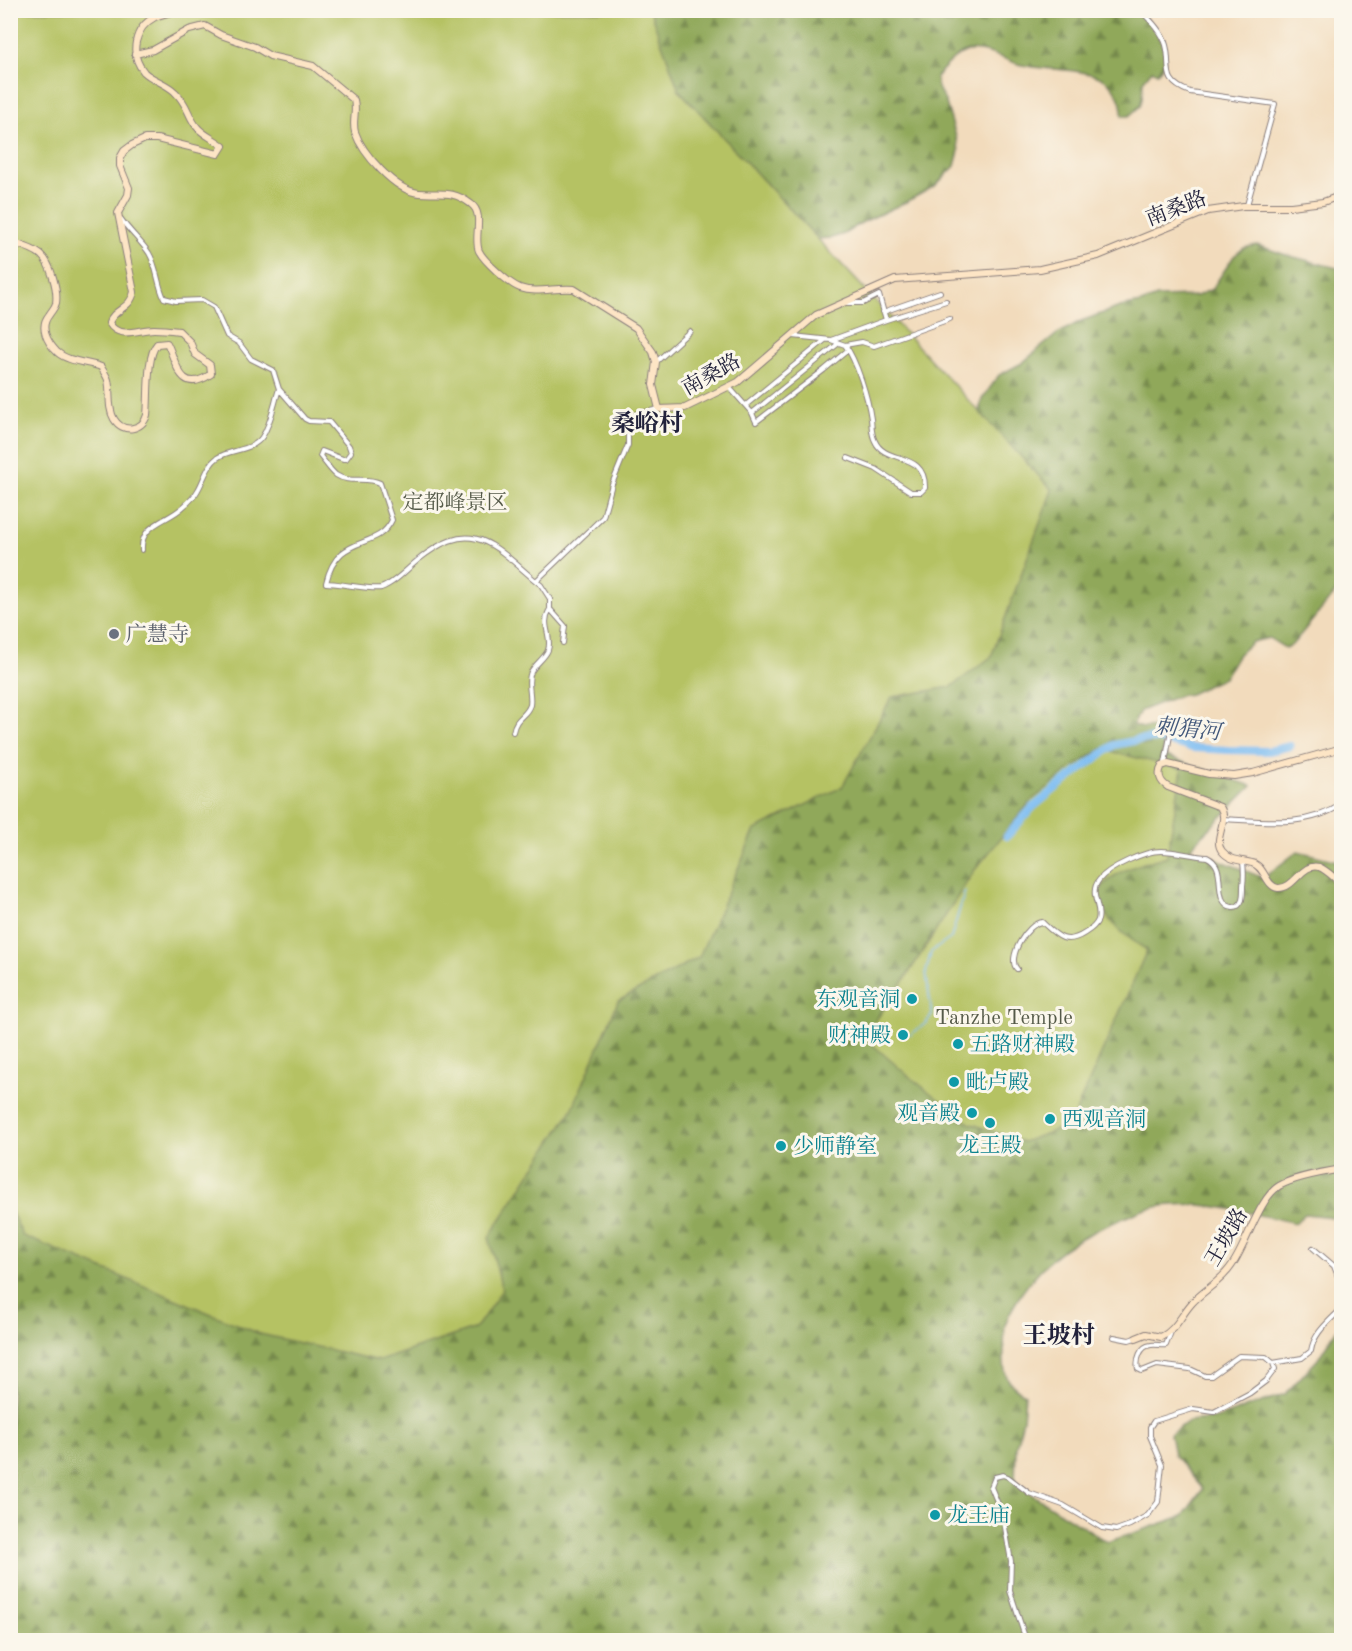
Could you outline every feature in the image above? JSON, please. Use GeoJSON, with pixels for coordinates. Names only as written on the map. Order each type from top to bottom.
{"type":"FeatureCollection","features":[{"type":"Feature","properties":{"kind":"street"},"geometry":{"type":"LineString","coordinates":[[178,10],[154,18],[144,26],[134,46],[137,62],[146,74],[163,82],[187,105],[197,129],[223,146],[218,154],[157,138],[145,139],[132,145],[123,151],[120,158],[120,166],[129,188],[128,195],[118,213],[149,253],[155,267],[157,283],[164,298],[176,301],[202,300],[214,307],[227,336],[239,343],[251,359],[273,370],[279,389],[305,419],[329,422],[349,446],[351,452],[346,459],[322,451],[320,456],[335,474],[344,479],[374,480],[380,483],[393,520],[386,531],[349,547],[336,557],[326,583],[380,589],[429,551],[463,537],[472,537],[484,540],[541,585],[550,599],[550,609],[545,624],[549,647],[529,676],[530,703],[525,714],[516,720],[513,732]]}},
{"type":"Feature","properties":{"kind":"street"},"geometry":{"type":"LineString","coordinates":[[1140,10],[1156,26],[1166,45],[1168,74],[1180,88],[1190,92],[1275,104],[1246,206]]}},
{"type":"Feature","properties":{"kind":"street","name":"南桑路"},"geometry":{"type":"LineString","coordinates":[[135,54],[153,50],[189,30],[205,26],[221,35],[255,47],[270,57],[313,66],[354,100],[356,135],[372,160],[386,175],[416,193],[447,193],[472,204],[477,211],[479,251],[500,274],[518,288],[541,291],[574,289],[636,328],[653,352],[656,362],[653,385],[659,410],[685,408],[729,387],[738,382],[816,315],[895,280],[1014,273],[1040,269],[1098,256],[1208,211],[1246,206],[1291,206],[1323,202],[1341,195]]}},
{"type":"Feature","properties":{"kind":"street"},"geometry":{"type":"LineString","coordinates":[[10,242],[42,255],[48,267],[57,295],[56,307],[44,321],[43,329],[48,341],[58,353],[67,358],[101,367],[108,380],[114,419],[128,428],[138,428],[145,422],[147,415],[150,363],[153,348],[157,344],[167,343],[176,368],[182,377],[188,380],[204,379],[211,374],[211,370],[210,365],[195,354],[190,342],[179,331],[153,329],[122,333],[113,330],[109,323],[115,313],[127,307],[134,291],[121,219]]}},
{"type":"Feature","properties":{"kind":"street"},"geometry":{"type":"LineString","coordinates":[[883,312],[940,292]]}},
{"type":"Feature","properties":{"kind":"street"},"geometry":{"type":"LineString","coordinates":[[844,303],[863,303],[879,295],[885,320]]}},
{"type":"Feature","properties":{"kind":"street"},"geometry":{"type":"LineString","coordinates":[[746,405],[828,339],[946,301]]}},
{"type":"Feature","properties":{"kind":"street"},"geometry":{"type":"LineString","coordinates":[[793,336],[828,339],[845,345],[862,342],[874,346],[950,319]]}},
{"type":"Feature","properties":{"kind":"street"},"geometry":{"type":"LineString","coordinates":[[656,362],[690,331]]}},
{"type":"Feature","properties":{"kind":"street"},"geometry":{"type":"LineString","coordinates":[[752,413],[839,343]]}},
{"type":"Feature","properties":{"kind":"street"},"geometry":{"type":"LineString","coordinates":[[845,345],[869,407],[875,443],[884,451],[912,462],[922,473],[925,488],[921,492],[911,492],[876,469],[848,458]]}},
{"type":"Feature","properties":{"kind":"street"},"geometry":{"type":"LineString","coordinates":[[729,387],[746,405],[756,422],[848,350]]}},
{"type":"Feature","properties":{"kind":"street"},"geometry":{"type":"LineString","coordinates":[[142,550],[142,539],[146,532],[176,514],[186,505],[218,458],[255,444],[261,439],[279,389]]}},
{"type":"Feature","properties":{"kind":"street"},"geometry":{"type":"LineString","coordinates":[[536,581],[603,517],[612,484],[628,445],[628,427],[631,418],[636,414],[659,410]]}},
{"type":"Feature","properties":{"kind":"street"},"geometry":{"type":"LineString","coordinates":[[550,609],[565,626],[563,643]]}},
{"type":"Feature","properties":{"kind":"street"},"geometry":{"type":"LineString","coordinates":[[1165,763],[1171,730],[1177,726],[1196,723]]}},
{"type":"Feature","properties":{"kind":"street"},"geometry":{"type":"LineString","coordinates":[[1341,748],[1253,773],[1234,776],[1209,774],[1172,764],[1162,766],[1159,774],[1164,784],[1222,809],[1224,819],[1219,839],[1220,848],[1229,857],[1252,863],[1260,868],[1270,883],[1276,887],[1288,885],[1313,867],[1322,868],[1341,884]]}},
{"type":"Feature","properties":{"kind":"street"},"geometry":{"type":"LineString","coordinates":[[1224,819],[1278,822],[1306,820],[1341,804]]}},
{"type":"Feature","properties":{"kind":"street"},"geometry":{"type":"LineString","coordinates":[[1017,969],[1013,961],[1017,950],[1029,928],[1035,923],[1041,922],[1059,937],[1068,940],[1075,939],[1097,923],[1099,917],[1094,890],[1098,880],[1120,864],[1157,851],[1208,856],[1216,865],[1222,900],[1232,908],[1238,906],[1242,900],[1244,862]]}},
{"type":"Feature","properties":{"kind":"street","name":"王坡路"},"geometry":{"type":"LineString","coordinates":[[1171,1332],[1191,1304],[1217,1284],[1230,1268],[1261,1209],[1275,1190],[1283,1184],[1341,1169]]}},
{"type":"Feature","properties":{"kind":"street"},"geometry":{"type":"LineString","coordinates":[[1313,1248],[1334,1266],[1341,1287]]}},
{"type":"Feature","properties":{"kind":"street"},"geometry":{"type":"LineString","coordinates":[[1273,1363],[1302,1358],[1311,1351],[1312,1340],[1316,1333],[1341,1308]]}},
{"type":"Feature","properties":{"kind":"street"},"geometry":{"type":"LineString","coordinates":[[1114,1337],[1129,1340],[1146,1334],[1161,1337],[1171,1332]]}},
{"type":"Feature","properties":{"kind":"street"},"geometry":{"type":"LineString","coordinates":[[1026,1641],[1010,1591],[1011,1562],[1003,1516],[991,1487],[993,1479],[998,1476],[1008,1477],[1029,1493],[1063,1505],[1106,1530],[1116,1530],[1135,1524],[1148,1515],[1158,1502],[1162,1465],[1150,1436],[1150,1427],[1154,1421],[1193,1409],[1214,1412],[1235,1403],[1266,1381],[1275,1369],[1273,1363],[1264,1356],[1236,1357],[1221,1371],[1211,1376],[1205,1376],[1186,1368],[1160,1365],[1142,1371],[1138,1369],[1138,1360],[1143,1349],[1150,1345],[1166,1345],[1171,1332]]}},
{"type":"Feature","properties":{"kind":"green space","name":"定都峰景区"},"geometry":{"type":"Polygon","coordinates":[[[10,11],[650,11],[679,90],[1052,490],[991,657],[951,687],[892,697],[842,787],[755,830],[699,957],[618,1001],[572,1110],[489,1237],[502,1290],[476,1328],[379,1361],[260,1334],[23,1236],[11,1211],[10,11]]]}},
{"type":"Feature","properties":{"kind":"green space"},"geometry":{"type":"Polygon","coordinates":[[[11,11],[1137,11],[1150,23],[1164,48],[1163,66],[1157,73],[1152,70],[1143,81],[1140,106],[1129,116],[1122,116],[1120,101],[1115,91],[1109,83],[1097,76],[1018,64],[993,54],[974,50],[960,55],[936,77],[957,140],[959,151],[955,166],[935,186],[844,234],[831,238],[813,239],[974,432],[982,399],[999,375],[1022,363],[1057,334],[1081,321],[1120,307],[1157,297],[1197,296],[1212,289],[1234,256],[1244,248],[1257,245],[1341,269],[1341,586],[1292,645],[1285,648],[1269,638],[1252,642],[1237,656],[1224,678],[1190,694],[1178,696],[1140,711],[1133,725],[1143,728],[1163,727],[1163,755],[1252,786],[1190,848],[1263,878],[1298,851],[1341,862],[1341,1218],[1305,1214],[1295,1223],[1203,1205],[1166,1206],[1136,1213],[1075,1242],[1041,1269],[1021,1294],[1007,1319],[1004,1357],[1005,1371],[1009,1381],[1025,1394],[1023,1420],[1016,1446],[1015,1484],[1107,1542],[1183,1516],[1203,1489],[1174,1455],[1170,1434],[1189,1421],[1217,1418],[1285,1394],[1318,1359],[1341,1326],[1341,1640],[11,1640],[11,11]]]}},
{"type":"Feature","properties":{"kind":"green space","name":"Tanzhe Temple"},"geometry":{"type":"Polygon","coordinates":[[[1101,749],[1182,769],[1167,856],[1137,865],[1109,879],[1097,895],[1110,920],[1147,950],[1070,1125],[1023,1142],[969,1123],[906,1074],[864,1037],[903,982],[974,871],[1031,801],[1072,768],[1101,749]]]}},
{"type":"Feature","properties":{"kind":"waterway","name":"刺猬河"},"geometry":{"type":"LineString","coordinates":[[1007,836],[1032,808],[1114,745],[1157,739],[1192,748],[1228,750],[1269,751],[1290,746]]}},
{"type":"Feature","properties":{"kind":"waterway"},"geometry":{"type":"LineString","coordinates":[[910,1035],[926,1023],[932,1015],[926,972],[931,952],[951,938],[965,891]]}},
{"type":"Feature","properties":{"kind":"place","name":"广慧寺"},"geometry":{"type":"Point","coordinates":[114,634]}},
{"type":"Feature","properties":{"kind":"place","name":"东观音洞"},"geometry":{"type":"Point","coordinates":[912,999]}},
{"type":"Feature","properties":{"kind":"place","name":"财神殿"},"geometry":{"type":"Point","coordinates":[903,1035]}},
{"type":"Feature","properties":{"kind":"place","name":"五路财神殿"},"geometry":{"type":"Point","coordinates":[958,1044]}},
{"type":"Feature","properties":{"kind":"place","name":"毗卢殿"},"geometry":{"type":"Point","coordinates":[954,1082]}},
{"type":"Feature","properties":{"kind":"place","name":"观音殿"},"geometry":{"type":"Point","coordinates":[972,1113]}},
{"type":"Feature","properties":{"kind":"place","name":"西观音洞"},"geometry":{"type":"Point","coordinates":[1050,1119]}},
{"type":"Feature","properties":{"kind":"place","name":"龙王殿"},"geometry":{"type":"Point","coordinates":[990,1123]}},
{"type":"Feature","properties":{"kind":"place","name":"少师静室"},"geometry":{"type":"Point","coordinates":[781,1146]}},
{"type":"Feature","properties":{"kind":"place","name":"龙王庙"},"geometry":{"type":"Point","coordinates":[935,1515]}},
{"type":"Feature","properties":{"kind":"district","name":"桑峪村"},"geometry":{"type":"Point","coordinates":[647,423]}},
{"type":"Feature","properties":{"kind":"district","name":"王坡村"},"geometry":{"type":"Point","coordinates":[1059,1335]}}]}
